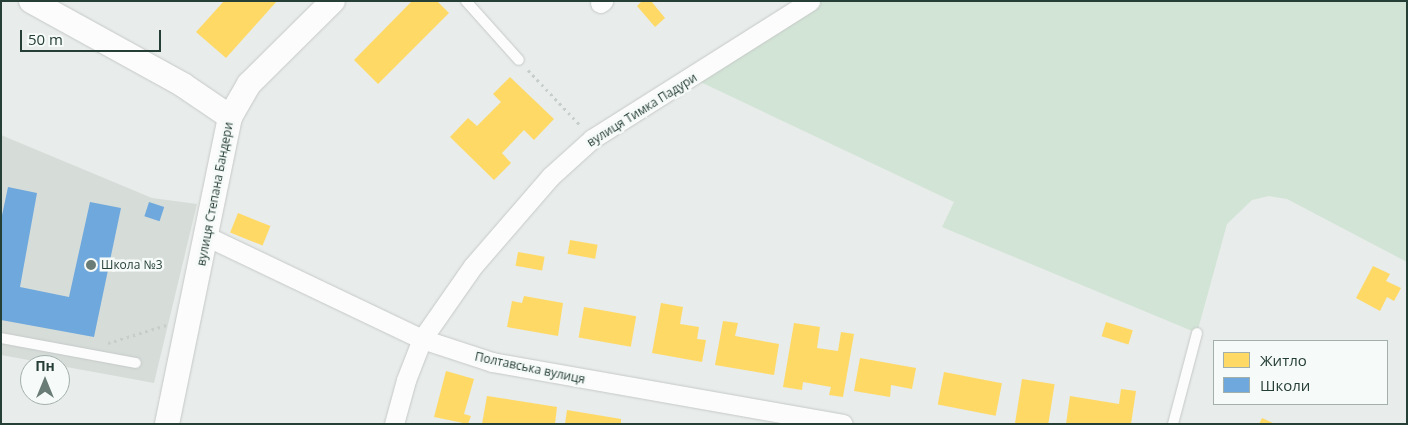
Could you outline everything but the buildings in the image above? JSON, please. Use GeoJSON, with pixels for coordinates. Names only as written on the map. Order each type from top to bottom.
{"type":"FeatureCollection","features":[{"type":"Feature","properties":{"kind":"street"},"geometry":{"type":"LineString","coordinates":[[31,1],[183,85],[230,117]]}},
{"type":"Feature","properties":{"kind":"street","name":"вулиця Степана Бандери"},"geometry":{"type":"LineString","coordinates":[[167,424],[208,237],[230,117],[249,84],[333,1]]}},
{"type":"Feature","properties":{"kind":"street","name":"вулиця Тимка Падури"},"geometry":{"type":"LineString","coordinates":[[394,424],[406,380],[422,338],[473,266],[524,203],[592,139],[810,1]]}},
{"type":"Feature","properties":{"kind":"street","name":"Полтавська вулиця"},"geometry":{"type":"LineString","coordinates":[[208,237],[422,338],[521,368],[843,424]]}},
{"type":"Feature","properties":{"kind":"lane"},"geometry":{"type":"LineString","coordinates":[[468,2],[519,60]]}},
{"type":"Feature","properties":{"kind":"lane"},"geometry":{"type":"LineString","coordinates":[[1173,424],[1197,332]]}},
{"type":"Feature","properties":{"kind":"lane"},"geometry":{"type":"LineString","coordinates":[[1,338],[136,363]]}},
{"type":"Feature","properties":{"kind":"path"},"geometry":{"type":"LineString","coordinates":[[519,60],[592,139]]}},
{"type":"Feature","properties":{"kind":"path"},"geometry":{"type":"LineString","coordinates":[[93,355],[103,345],[134,333],[166,325],[188,330]]}},
{"type":"Feature","properties":{"kind":"shaded area","name":"Школа №3"},"geometry":{"type":"Polygon","coordinates":[[[1,135],[152,198],[197,204],[154,383],[70,368],[70,355],[20,355],[20,358],[1,355],[1,135]]]}},
{"type":"Feature","properties":{"kind":"green space"},"geometry":{"type":"Polygon","coordinates":[[[810,1],[1407,1],[1407,262],[1287,199],[1269,196],[1252,200],[1227,224],[1197,333],[942,227],[954,202],[692,78],[810,1]]]}},
{"type":"Feature","properties":{"kind":"place","name":"Школа №3"},"geometry":{"type":"Point","coordinates":[91,265]}}]}
